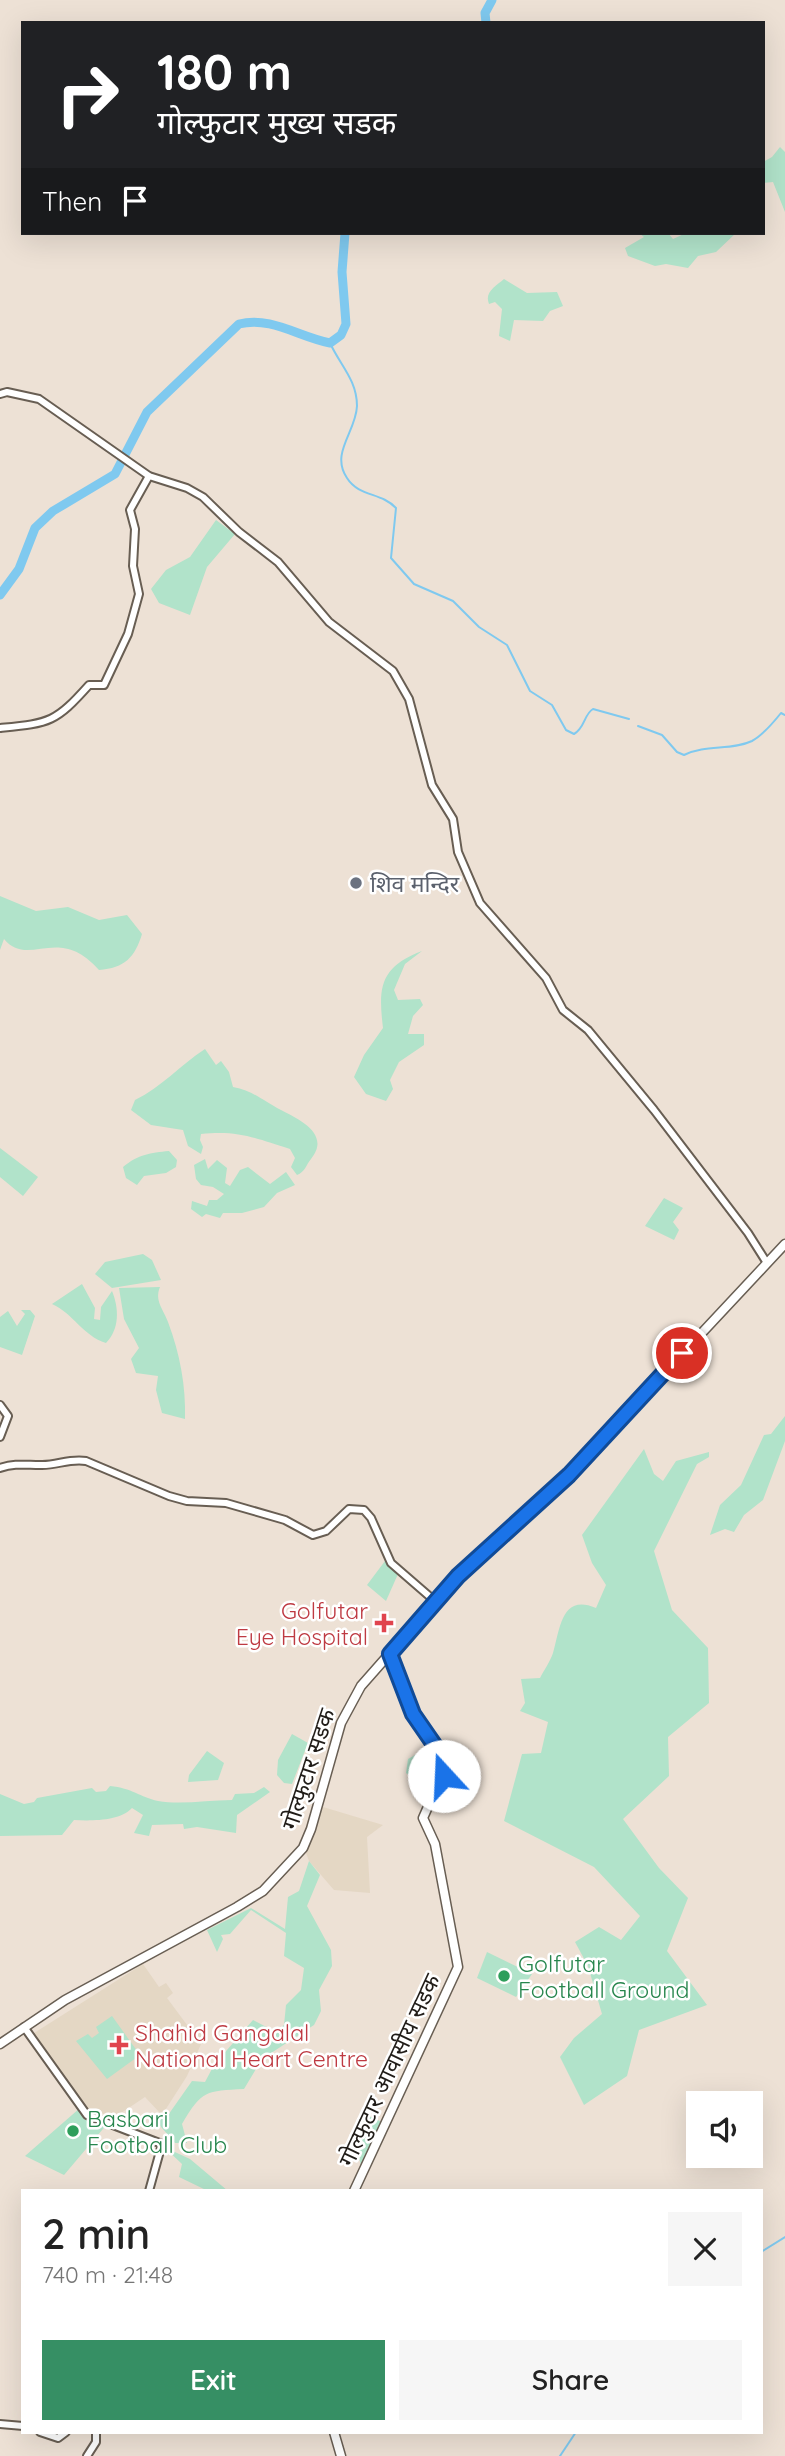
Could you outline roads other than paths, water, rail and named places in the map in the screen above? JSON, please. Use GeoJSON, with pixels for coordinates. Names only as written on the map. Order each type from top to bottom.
{"type":"FeatureCollection","features":[{"type":"Feature","properties":{"kind":"main road","name":"गोल्फुटार सडक"},"geometry":{"type":"LineString","coordinates":[[0,2044],[92,1984],[261,1893],[277,1878],[303,1848],[311,1829],[338,1731],[351,1702],[390,1654],[484,1551],[569,1475],[785,1244]]}},
{"type":"Feature","properties":{"kind":"main road","name":"गोल्फुटार आवासीय सडक"},"geometry":{"type":"LineString","coordinates":[[355,2189],[458,1967],[435,1844],[423,1818],[446,1766],[421,1730],[404,1698],[390,1654]]}},
{"type":"Feature","properties":{"kind":"main road"},"geometry":{"type":"LineString","coordinates":[[335,2434],[341,2456]]}},
{"type":"Feature","properties":{"kind":"street"},"geometry":{"type":"LineString","coordinates":[[0,394],[7,392],[38,399],[149,476],[187,488],[203,497],[239,532],[278,562],[329,622],[393,671],[409,699],[432,785],[453,819],[458,852],[480,904],[546,978],[563,1010],[588,1030],[654,1110],[748,1233],[767,1263]]}},
{"type":"Feature","properties":{"kind":"street"},"geometry":{"type":"LineString","coordinates":[[0,728],[41,724],[57,718],[70,709],[89,685],[104,685],[134,618],[139,594],[133,566],[135,529],[130,510],[149,476]]}},
{"type":"Feature","properties":{"kind":"street"},"geometry":{"type":"LineString","coordinates":[[0,1405],[8,1416],[0,1437]]}},
{"type":"Feature","properties":{"kind":"street"},"geometry":{"type":"LineString","coordinates":[[0,1468],[16,1462],[38,1466],[73,1459],[86,1461],[169,1496],[187,1501],[234,1506],[285,1520],[313,1535],[326,1531],[349,1509],[363,1510],[371,1518],[391,1563],[436,1602]]}},
{"type":"Feature","properties":{"kind":"street"},"geometry":{"type":"LineString","coordinates":[[26,2026],[87,2115],[162,2144],[150,2189]]}},
{"type":"Feature","properties":{"kind":"street"},"geometry":{"type":"LineString","coordinates":[[0,2424],[21,2426]]}},
{"type":"Feature","properties":{"kind":"street"},"geometry":{"type":"LineString","coordinates":[[46,2434],[58,2438],[63,2434]]}},
{"type":"Feature","properties":{"kind":"street"},"geometry":{"type":"LineString","coordinates":[[87,2456],[96,2442],[96,2434]]}},
{"type":"Feature","properties":{"kind":"waterway"},"geometry":{"type":"LineString","coordinates":[[486,21],[485,13],[492,0]]}},
{"type":"Feature","properties":{"kind":"waterway"},"geometry":{"type":"LineString","coordinates":[[0,595],[19,569],[35,528],[53,511],[115,474],[147,412],[239,324],[251,322],[274,325],[330,343],[341,335],[346,324],[342,272],[345,235]]}},
{"type":"Feature","properties":{"kind":"waterway"},"geometry":{"type":"LineString","coordinates":[[330,343],[351,380],[357,406],[356,416],[342,451],[343,469],[352,484],[364,492],[384,499],[396,508],[391,558],[414,584],[453,601],[479,627],[507,645],[530,691],[552,705],[566,730],[574,734],[578,731],[593,709],[629,719]]}},
{"type":"Feature","properties":{"kind":"waterway"},"geometry":{"type":"LineString","coordinates":[[638,726],[662,735],[677,752],[684,755],[752,741],[781,713],[785,715]]}},
{"type":"Feature","properties":{"kind":"waterway"},"geometry":{"type":"LineString","coordinates":[[763,2251],[785,2237]]}},
{"type":"Feature","properties":{"kind":"waterway"},"geometry":{"type":"LineString","coordinates":[[560,2456],[575,2434]]}},
{"type":"Feature","properties":{"kind":"place","name":"शिव मन्दिर"},"geometry":{"type":"Point","coordinates":[356,883]}},
{"type":"Feature","properties":{"kind":"place","name":"Golfutar Eye Hospital"},"geometry":{"type":"Point","coordinates":[384,1623]}},
{"type":"Feature","properties":{"kind":"place","name":"Golfutar Football Ground"},"geometry":{"type":"Point","coordinates":[504,1976]}},
{"type":"Feature","properties":{"kind":"place","name":"Shahid Gangalal National Heart Centre"},"geometry":{"type":"Point","coordinates":[119,2045]}},
{"type":"Feature","properties":{"kind":"place","name":"Basbari Football Club"},"geometry":{"type":"Point","coordinates":[73,2131]}}]}
